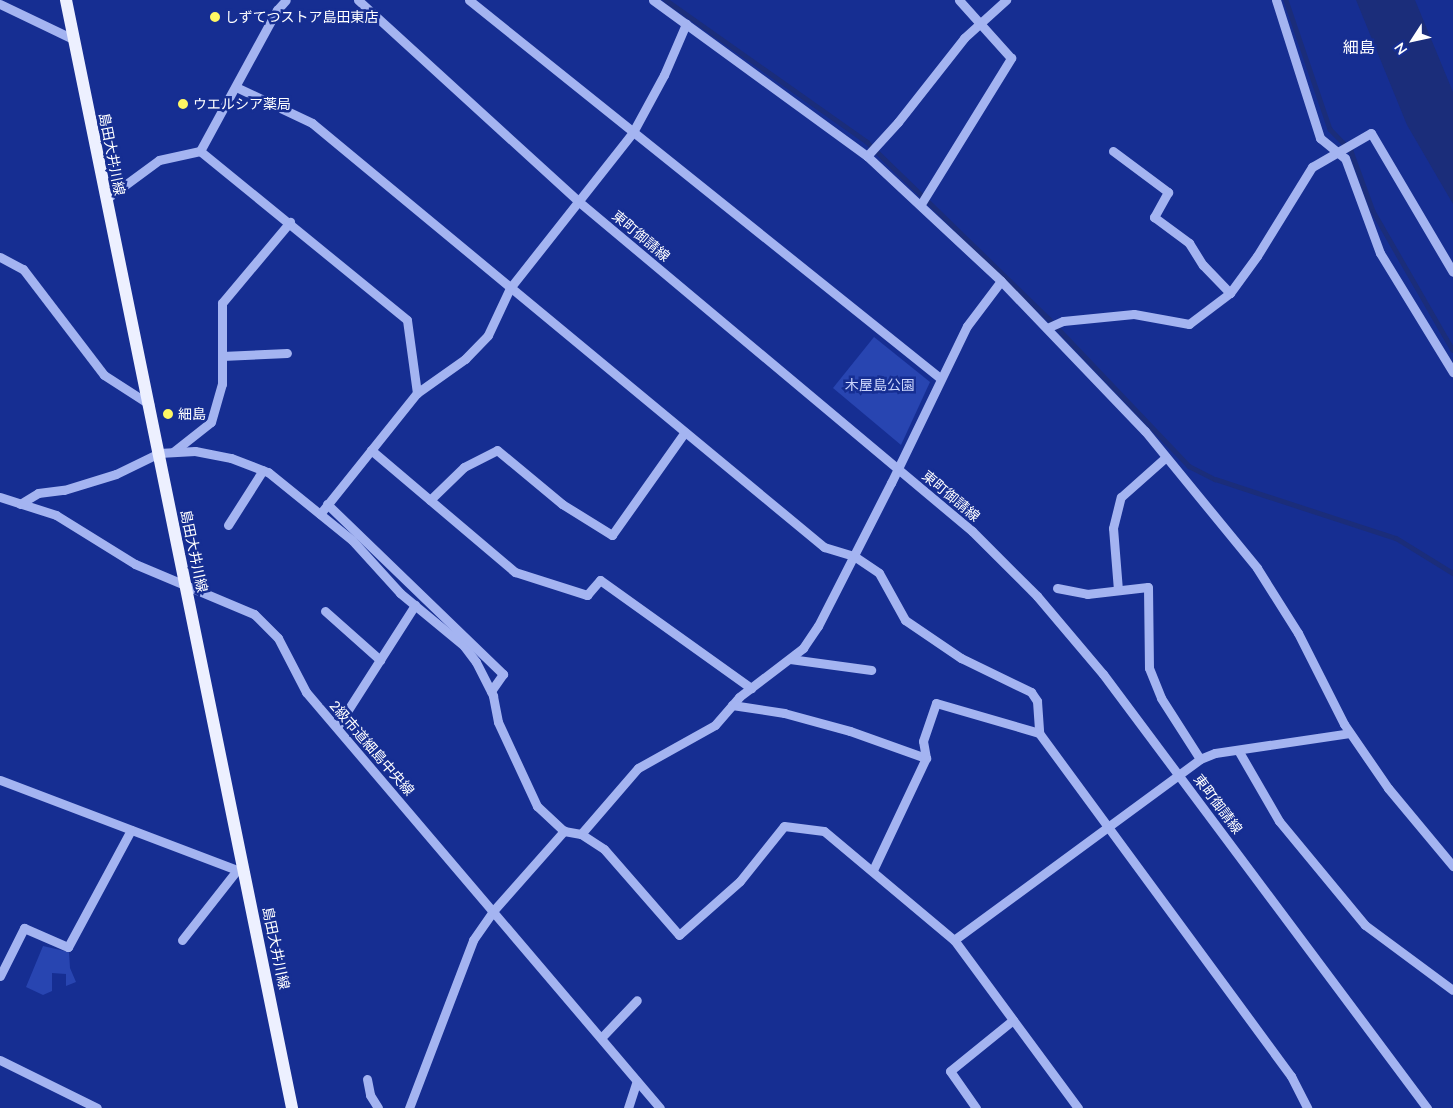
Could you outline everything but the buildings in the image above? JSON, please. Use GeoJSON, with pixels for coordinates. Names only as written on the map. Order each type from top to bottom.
{"type":"FeatureCollection","features":[{"type":"Feature","properties":{"kind":"main road","name":"島田大井川線"},"geometry":{"type":"LineString","coordinates":[[66,0],[159,452],[241,872],[292,1108]]}},
{"type":"Feature","properties":{"kind":"street"},"geometry":{"type":"LineString","coordinates":[[106,199],[159,160],[200,150],[286,0]]}},
{"type":"Feature","properties":{"kind":"street","name":"東町御請線"},"geometry":{"type":"LineString","coordinates":[[358,0],[578,201],[972,532],[1037,596],[1103,674],[1427,1108]]}},
{"type":"Feature","properties":{"kind":"street"},"geometry":{"type":"LineString","coordinates":[[469,0],[940,378]]}},
{"type":"Feature","properties":{"kind":"street"},"geometry":{"type":"LineString","coordinates":[[653,0],[867,156],[921,204],[1047,328],[1166,457],[1257,568],[1298,632],[1350,733],[1422,832],[1453,866]]}},
{"type":"Feature","properties":{"kind":"street"},"geometry":{"type":"LineString","coordinates":[[921,204],[1011,58],[981,21],[960,0]]}},
{"type":"Feature","properties":{"kind":"street"},"geometry":{"type":"LineString","coordinates":[[867,156],[981,21],[1006,0]]}},
{"type":"Feature","properties":{"kind":"street"},"geometry":{"type":"LineString","coordinates":[[1276,0],[1313,121],[1320,138],[1345,158],[1380,253],[1453,372]]}},
{"type":"Feature","properties":{"kind":"street"},"geometry":{"type":"LineString","coordinates":[[0,4],[75,40]]}},
{"type":"Feature","properties":{"kind":"street"},"geometry":{"type":"LineString","coordinates":[[320,514],[417,393],[465,359],[488,335],[510,288],[633,132],[664,75],[686,24]]}},
{"type":"Feature","properties":{"kind":"street"},"geometry":{"type":"LineString","coordinates":[[236,88],[312,123],[824,548],[854,556],[879,573],[905,620],[961,658],[1031,692],[1037,701],[1039,733],[1291,1076],[1307,1108]]}},
{"type":"Feature","properties":{"kind":"street"},"geometry":{"type":"LineString","coordinates":[[1047,328],[1063,320],[1134,314],[1189,324],[1230,293],[1257,256],[1312,167],[1336,151],[1371,133],[1453,272]]}},
{"type":"Feature","properties":{"kind":"street"},"geometry":{"type":"LineString","coordinates":[[200,150],[407,320],[417,393]]}},
{"type":"Feature","properties":{"kind":"street"},"geometry":{"type":"LineString","coordinates":[[1113,151],[1168,192],[1154,216],[1189,243],[1203,265],[1230,293]]}},
{"type":"Feature","properties":{"kind":"street"},"geometry":{"type":"LineString","coordinates":[[173,452],[211,422],[222,384],[222,303],[290,222]]}},
{"type":"Feature","properties":{"kind":"street"},"geometry":{"type":"LineString","coordinates":[[0,257],[24,269],[104,375],[149,404]]}},
{"type":"Feature","properties":{"kind":"street"},"geometry":{"type":"LineString","coordinates":[[581,834],[638,768],[716,725],[732,705],[751,688],[803,648],[818,626],[854,556],[967,326],[1001,281]]}},
{"type":"Feature","properties":{"kind":"street"},"geometry":{"type":"LineString","coordinates":[[222,356],[287,353]]}},
{"type":"Feature","properties":{"kind":"street"},"geometry":{"type":"LineString","coordinates":[[430,500],[464,468],[497,450],[562,504],[612,535],[684,432]]}},
{"type":"Feature","properties":{"kind":"street"},"geometry":{"type":"LineString","coordinates":[[371,450],[515,572],[587,595],[600,580],[751,688]]}},
{"type":"Feature","properties":{"kind":"street"},"geometry":{"type":"LineString","coordinates":[[20,504],[38,493],[64,490],[116,474],[159,452],[204,453],[263,470],[320,514],[351,533],[503,674],[490,691]]}},
{"type":"Feature","properties":{"kind":"street"},"geometry":{"type":"LineString","coordinates":[[1118,590],[1113,528],[1121,497],[1166,457]]}},
{"type":"Feature","properties":{"kind":"street"},"geometry":{"type":"LineString","coordinates":[[228,525],[263,470]]}},
{"type":"Feature","properties":{"kind":"street","name":"2級市道細島中央線"},"geometry":{"type":"LineString","coordinates":[[0,497],[56,515],[136,564],[185,583],[254,614],[278,638],[306,692],[494,910],[660,1108]]}},
{"type":"Feature","properties":{"kind":"street"},"geometry":{"type":"LineString","coordinates":[[327,504],[415,606],[464,646],[476,662],[490,691],[498,722],[537,806],[564,830],[581,834],[604,850],[679,935],[740,881],[784,826],[824,831],[873,870],[954,940],[1078,1108]]}},
{"type":"Feature","properties":{"kind":"street"},"geometry":{"type":"LineString","coordinates":[[1057,588],[1086,594],[1148,587],[1149,668],[1161,698],[1200,759]]}},
{"type":"Feature","properties":{"kind":"street"},"geometry":{"type":"LineString","coordinates":[[337,728],[415,606]]}},
{"type":"Feature","properties":{"kind":"street"},"geometry":{"type":"LineString","coordinates":[[326,611],[380,660]]}},
{"type":"Feature","properties":{"kind":"street"},"geometry":{"type":"LineString","coordinates":[[790,659],[871,670]]}},
{"type":"Feature","properties":{"kind":"street"},"geometry":{"type":"LineString","coordinates":[[873,870],[926,758],[924,742],[936,703],[1039,733]]}},
{"type":"Feature","properties":{"kind":"street"},"geometry":{"type":"LineString","coordinates":[[732,705],[784,713],[850,731],[926,758]]}},
{"type":"Feature","properties":{"kind":"street"},"geometry":{"type":"LineString","coordinates":[[954,940],[1177,773],[1200,759],[1216,753],[1350,733]]}},
{"type":"Feature","properties":{"kind":"street"},"geometry":{"type":"LineString","coordinates":[[1238,750],[1279,821],[1365,925],[1453,990]]}},
{"type":"Feature","properties":{"kind":"street"},"geometry":{"type":"LineString","coordinates":[[0,780],[241,872],[182,940]]}},
{"type":"Feature","properties":{"kind":"street"},"geometry":{"type":"LineString","coordinates":[[0,976],[24,928],[68,947],[131,830]]}},
{"type":"Feature","properties":{"kind":"street"},"geometry":{"type":"LineString","coordinates":[[410,1108],[473,940],[494,910],[564,830]]}},
{"type":"Feature","properties":{"kind":"street"},"geometry":{"type":"LineString","coordinates":[[602,1038],[637,1000]]}},
{"type":"Feature","properties":{"kind":"street"},"geometry":{"type":"LineString","coordinates":[[976,1108],[950,1072],[1013,1020]]}},
{"type":"Feature","properties":{"kind":"street"},"geometry":{"type":"LineString","coordinates":[[0,1060],[97,1108]]}},
{"type":"Feature","properties":{"kind":"street"},"geometry":{"type":"LineString","coordinates":[[367,1078],[370,1095],[378,1108]]}},
{"type":"Feature","properties":{"kind":"street"},"geometry":{"type":"LineString","coordinates":[[628,1108],[637,1081]]}},
{"type":"Feature","properties":{"kind":"green space","name":"木屋島公園"},"geometry":{"type":"Polygon","coordinates":[[[874,337],[930,382],[901,445],[833,388],[874,337]]]}},
{"type":"Feature","properties":{"kind":"green space"},"geometry":{"type":"Polygon","coordinates":[[[43,946],[69,952],[70,968],[76,982],[66,986],[66,974],[52,973],[52,991],[43,995],[26,987],[43,946]]]}},
{"type":"Feature","properties":{"kind":"shaded area"},"geometry":{"type":"Polygon","coordinates":[[[1356,0],[1415,0],[1453,92],[1453,204],[1407,125],[1356,0]]]}},
{"type":"Feature","properties":{"kind":"waterway"},"geometry":{"type":"LineString","coordinates":[[666,0],[867,142],[1049,319],[1189,466],[1215,479],[1396,538],[1453,573]]}},
{"type":"Feature","properties":{"kind":"waterway"},"geometry":{"type":"LineString","coordinates":[[1286,0],[1330,129],[1351,151],[1373,211],[1453,350]]}},
{"type":"Feature","properties":{"kind":"place","name":"しずてつストア島田東店"},"geometry":{"type":"Point","coordinates":[215,17]}},
{"type":"Feature","properties":{"kind":"place","name":"ウエルシア薬局"},"geometry":{"type":"Point","coordinates":[183,104]}},
{"type":"Feature","properties":{"kind":"place","name":"細島"},"geometry":{"type":"Point","coordinates":[168,414]}},
{"type":"Feature","properties":{"kind":"district","name":"細島"},"geometry":{"type":"Point","coordinates":[1359,47]}}]}
